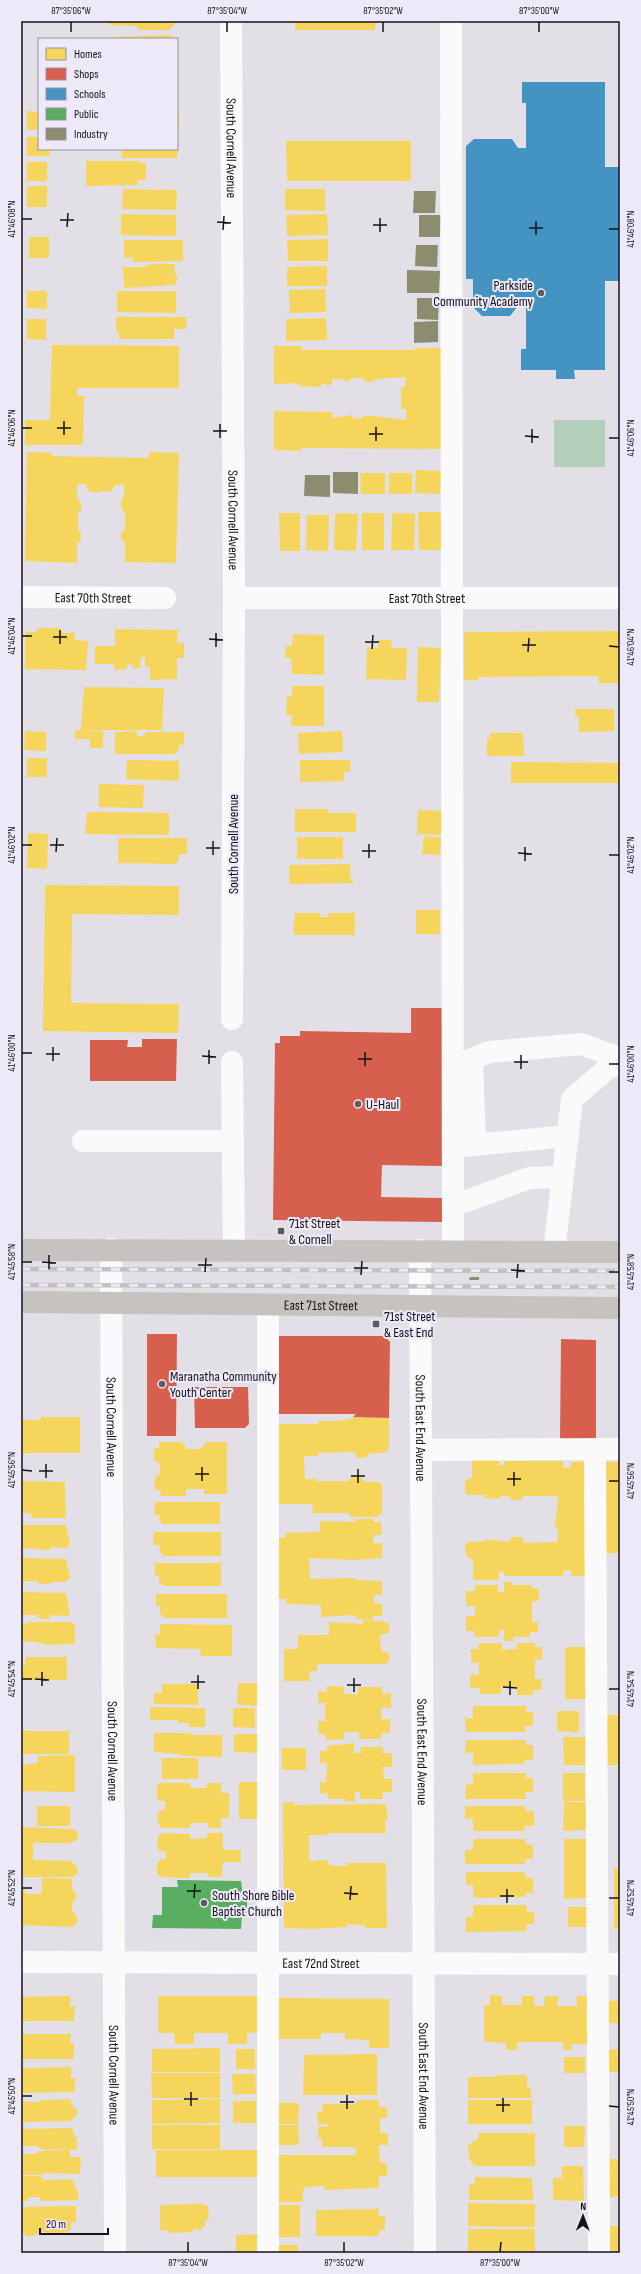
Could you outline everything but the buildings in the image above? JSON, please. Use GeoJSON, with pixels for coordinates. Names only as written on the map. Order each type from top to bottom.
{"type":"FeatureCollection","features":[{"type":"Feature","properties":{"kind":"main road"},"geometry":{"type":"LineString","coordinates":[[21,1250],[453,1250],[620,1252]]}},
{"type":"Feature","properties":{"kind":"main road","name":"East 71st Street"},"geometry":{"type":"LineString","coordinates":[[21,1302],[620,1308]]}},
{"type":"Feature","properties":{"kind":"street","name":"South Cornell Avenue"},"geometry":{"type":"LineString","coordinates":[[232,21],[234,598],[232,1019]]}},
{"type":"Feature","properties":{"kind":"street"},"geometry":{"type":"LineString","coordinates":[[452,21],[453,598],[463,1063],[476,1144]]}},
{"type":"Feature","properties":{"kind":"street","name":"East 70th Street"},"geometry":{"type":"LineString","coordinates":[[21,597],[165,598]]}},
{"type":"Feature","properties":{"kind":"street","name":"East 70th Street"},"geometry":{"type":"LineString","coordinates":[[234,598],[620,598]]}},
{"type":"Feature","properties":{"kind":"street"},"geometry":{"type":"LineString","coordinates":[[463,1063],[489,1052],[581,1044],[620,1058]]}},
{"type":"Feature","properties":{"kind":"street"},"geometry":{"type":"LineString","coordinates":[[232,1062],[234,1250]]}},
{"type":"Feature","properties":{"kind":"street"},"geometry":{"type":"LineString","coordinates":[[554,1252],[572,1099],[608,1068],[620,1062]]}},
{"type":"Feature","properties":{"kind":"street"},"geometry":{"type":"LineString","coordinates":[[453,1250],[453,1147],[463,1063]]}},
{"type":"Feature","properties":{"kind":"street"},"geometry":{"type":"LineString","coordinates":[[453,1147],[568,1136]]}},
{"type":"Feature","properties":{"kind":"street"},"geometry":{"type":"LineString","coordinates":[[83,1141],[233,1141]]}},
{"type":"Feature","properties":{"kind":"street"},"geometry":{"type":"LineString","coordinates":[[453,1206],[529,1178],[563,1177]]}},
{"type":"Feature","properties":{"kind":"street","name":"South Cornell Avenue"},"geometry":{"type":"LineString","coordinates":[[111,1249],[115,2253]]}},
{"type":"Feature","properties":{"kind":"street","name":"South East End Avenue"},"geometry":{"type":"LineString","coordinates":[[420,1250],[425,1963],[425,2253]]}},
{"type":"Feature","properties":{"kind":"street"},"geometry":{"type":"LineString","coordinates":[[268,1304],[268,2253]]}},
{"type":"Feature","properties":{"kind":"street"},"geometry":{"type":"LineString","coordinates":[[595,1449],[600,2253]]}},
{"type":"Feature","properties":{"kind":"street"},"geometry":{"type":"LineString","coordinates":[[421,1450],[620,1449]]}},
{"type":"Feature","properties":{"kind":"street","name":"East 72nd Street"},"geometry":{"type":"LineString","coordinates":[[21,1962],[620,1964]]}},
{"type":"Feature","properties":{"kind":"green space"},"geometry":{"type":"Polygon","coordinates":[[[554,420],[605,420],[605,467],[554,467],[554,420]]]}},
{"type":"Feature","properties":{"kind":"railway"},"geometry":{"type":"LineString","coordinates":[[21,1269],[620,1271]]}},
{"type":"Feature","properties":{"kind":"railway"},"geometry":{"type":"LineString","coordinates":[[21,1285],[620,1287]]}},
{"type":"Feature","properties":{"kind":"place","name":"Parkside Community Academy"},"geometry":{"type":"Point","coordinates":[541,293]}},
{"type":"Feature","properties":{"kind":"place","name":"U-Haul"},"geometry":{"type":"Point","coordinates":[358,1104]}},
{"type":"Feature","properties":{"kind":"place","name":"71st Street & Cornell"},"geometry":{"type":"Point","coordinates":[281,1231]}},
{"type":"Feature","properties":{"kind":"place","name":"71st Street & East End"},"geometry":{"type":"Point","coordinates":[376,1324]}},
{"type":"Feature","properties":{"kind":"place","name":"Maranatha Community Youth Center"},"geometry":{"type":"Point","coordinates":[162,1384]}},
{"type":"Feature","properties":{"kind":"place","name":"South Shore Bible Baptist Church"},"geometry":{"type":"Point","coordinates":[204,1903]}}]}
